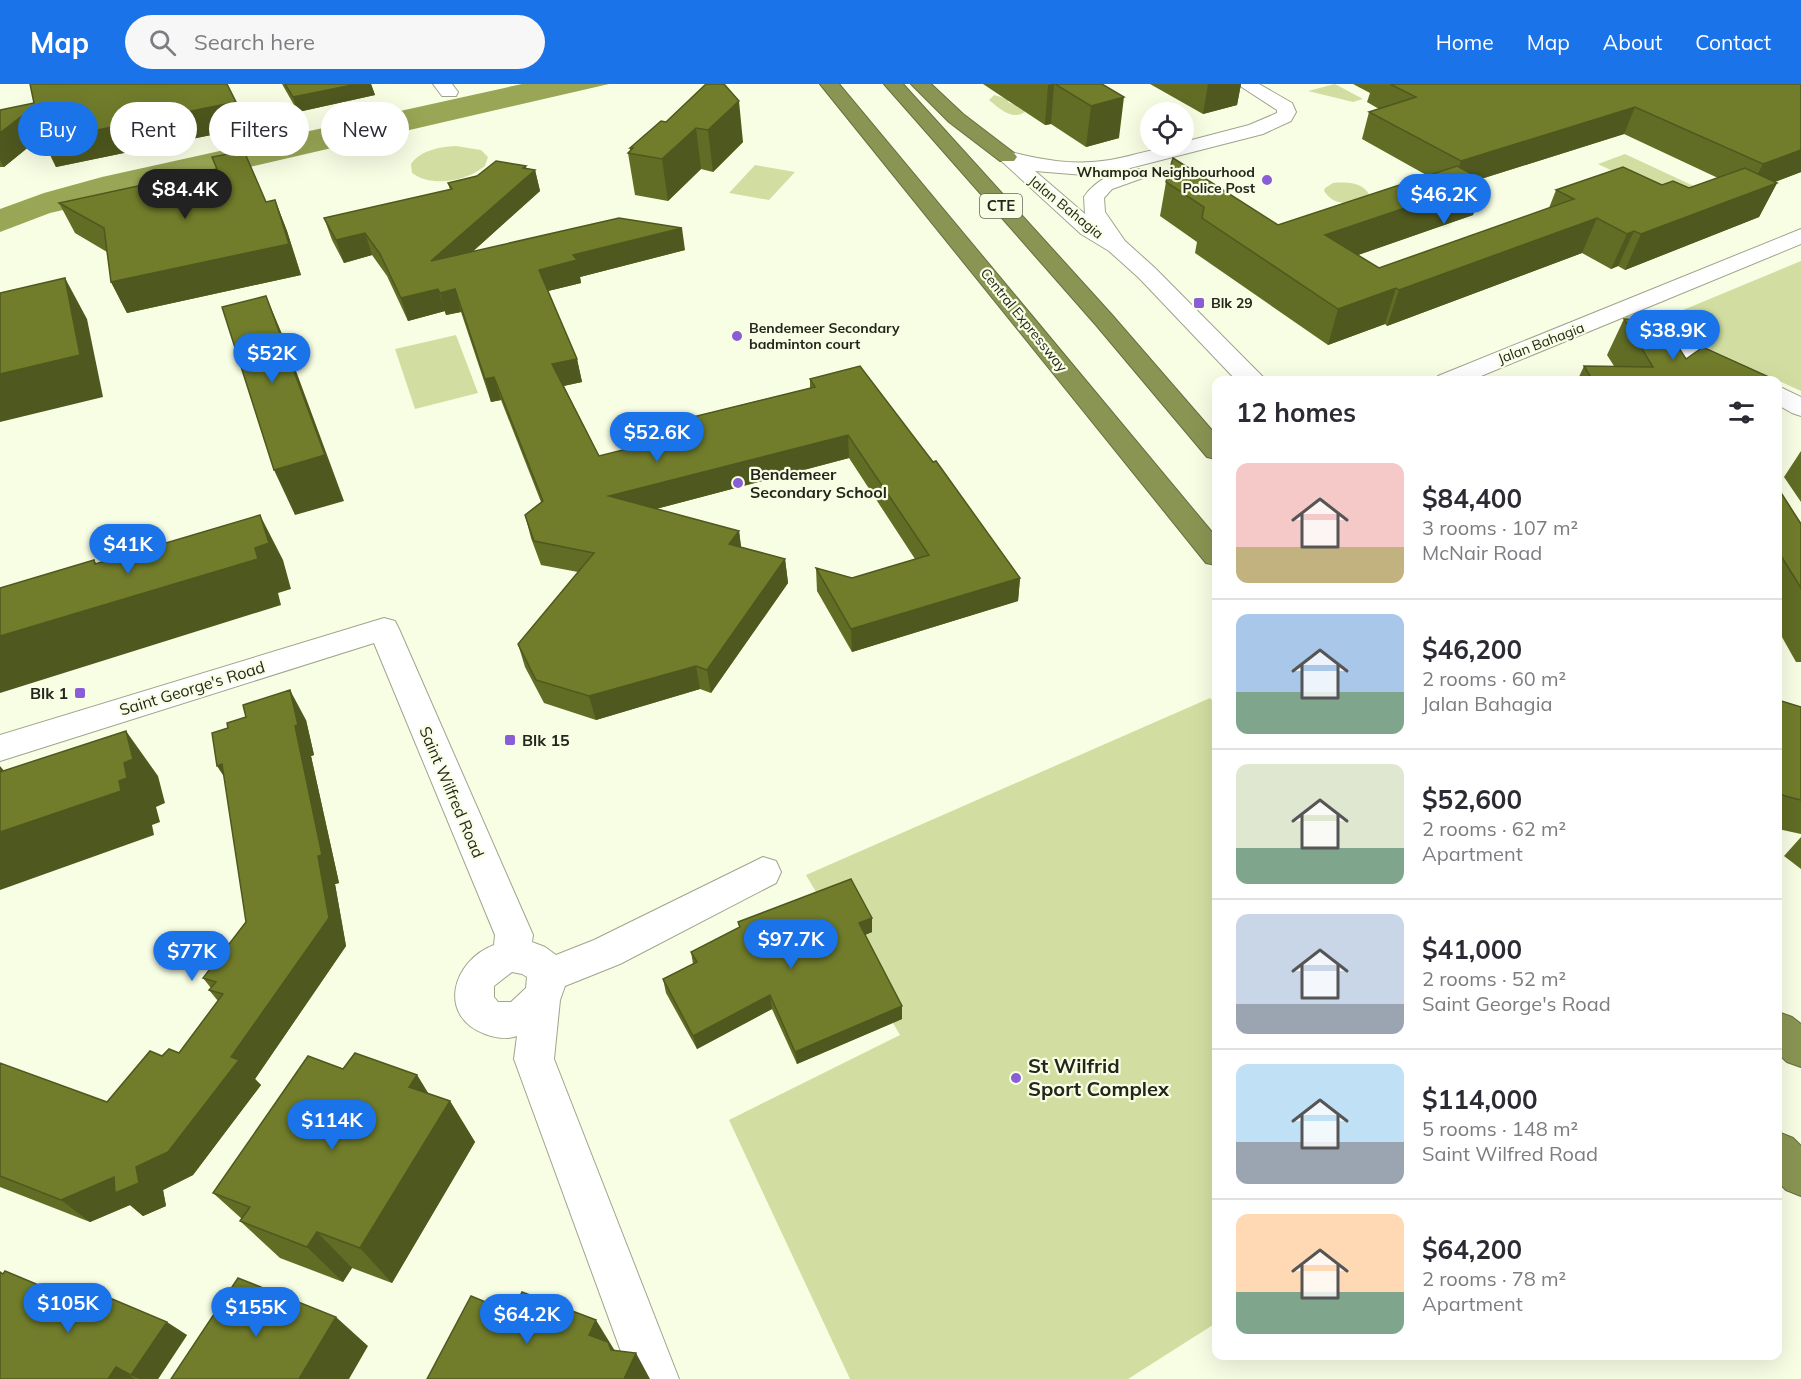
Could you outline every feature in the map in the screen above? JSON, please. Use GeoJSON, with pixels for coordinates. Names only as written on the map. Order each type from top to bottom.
{"type":"FeatureCollection","features":[{"type":"Feature","properties":{"kind":"highway","name":"Central Expressway"},"geometry":{"type":"LineString","coordinates":[[830,84],[1212,551]]}},
{"type":"Feature","properties":{"kind":"highway","name":"CTE"},"geometry":{"type":"LineString","coordinates":[[893,84],[1212,446]]}},
{"type":"Feature","properties":{"kind":"highway"},"geometry":{"type":"LineString","coordinates":[[920,84],[956,118],[1007,157]]}},
{"type":"Feature","properties":{"kind":"highway"},"geometry":{"type":"LineString","coordinates":[[1782,1033],[1801,1049]]}},
{"type":"Feature","properties":{"kind":"highway"},"geometry":{"type":"LineString","coordinates":[[1782,1157],[1801,1174]]}},
{"type":"Feature","properties":{"kind":"street"},"geometry":{"type":"LineString","coordinates":[[1007,157],[1051,169],[1104,169],[1235,135],[1284,117],[1287,112],[1285,107],[1246,84]]}},
{"type":"Feature","properties":{"kind":"street"},"geometry":{"type":"LineString","coordinates":[[1117,246],[1094,212],[1092,204],[1098,191],[1116,180],[1296,124],[1303,116],[1302,105],[1268,84]]}},
{"type":"Feature","properties":{"kind":"street","name":"Jalan Bahagia"},"geometry":{"type":"LineString","coordinates":[[1007,157],[1089,229],[1117,246],[1147,273],[1246,376]]}},
{"type":"Feature","properties":{"kind":"street","name":"Jalan Bahagia"},"geometry":{"type":"LineString","coordinates":[[1460,376],[1801,236]]}},
{"type":"Feature","properties":{"kind":"street"},"geometry":{"type":"LineString","coordinates":[[1608,317],[1717,376]]}},
{"type":"Feature","properties":{"kind":"street"},"geometry":{"type":"LineString","coordinates":[[1608,317],[1740,376]]}},
{"type":"Feature","properties":{"kind":"street"},"geometry":{"type":"LineString","coordinates":[[1782,396],[1801,408]]}},
{"type":"Feature","properties":{"kind":"street"},"geometry":{"type":"LineString","coordinates":[[1782,407],[1801,413]]}},
{"type":"Feature","properties":{"kind":"street","name":"Saint George's Road"},"geometry":{"type":"LineString","coordinates":[[0,748],[384,629]]}},
{"type":"Feature","properties":{"kind":"street","name":"Saint Wilfred Road"},"geometry":{"type":"LineString","coordinates":[[384,629],[451,792],[514,935],[512,956]]}},
{"type":"Feature","properties":{"kind":"street"},"geometry":{"type":"LineString","coordinates":[[484,1016],[496,1021],[513,1019],[529,1013],[544,989],[607,952],[763,872]]}},
{"type":"Feature","properties":{"kind":"street"},"geometry":{"type":"LineString","coordinates":[[534,1059],[544,989],[543,966],[524,956],[497,960],[484,969],[476,981],[473,994],[475,1006],[534,1059],[656,1379]]}},
{"type":"Feature","properties":{"kind":"shaded area"},"geometry":{"type":"Polygon","coordinates":[[[522,84],[609,84],[409,130],[409,109],[522,84]]]}},
{"type":"Feature","properties":{"kind":"shaded area"},"geometry":{"type":"Polygon","coordinates":[[[1335,84],[1363,99],[1353,102],[1308,91],[1335,84]]]}},
{"type":"Feature","properties":{"kind":"shaded area"},"geometry":{"type":"Polygon","coordinates":[[[994,95],[1008,99],[1008,102],[1025,112],[1015,115],[1006,112],[989,100],[994,95]]]}},
{"type":"Feature","properties":{"kind":"shaded area"},"geometry":{"type":"Polygon","coordinates":[[[321,129],[321,150],[309,153],[309,131],[321,129]]]}},
{"type":"Feature","properties":{"kind":"shaded area"},"geometry":{"type":"Polygon","coordinates":[[[456,146],[481,150],[488,157],[485,166],[469,176],[449,181],[429,180],[412,173],[411,164],[420,155],[437,148],[456,146]]]}},
{"type":"Feature","properties":{"kind":"shaded area"},"geometry":{"type":"Polygon","coordinates":[[[209,153],[209,156],[297,156],[50,213],[0,232],[0,209],[44,193],[102,177],[209,153]]]}},
{"type":"Feature","properties":{"kind":"shaded area"},"geometry":{"type":"Polygon","coordinates":[[[1625,154],[1696,187],[1669,198],[1598,164],[1625,154]]]}},
{"type":"Feature","properties":{"kind":"shaded area"},"geometry":{"type":"Polygon","coordinates":[[[755,165],[795,172],[769,200],[729,193],[755,165]]]}},
{"type":"Feature","properties":{"kind":"shaded area"},"geometry":{"type":"Polygon","coordinates":[[[1333,183],[1359,185],[1370,196],[1346,203],[1334,200],[1324,191],[1333,183]]]}},
{"type":"Feature","properties":{"kind":"shaded area"},"geometry":{"type":"Polygon","coordinates":[[[1801,261],[1801,391],[1782,382],[1782,376],[1768,376],[1686,338],[1673,328],[1671,315],[1801,261]]]}},
{"type":"Feature","properties":{"kind":"shaded area"},"geometry":{"type":"Polygon","coordinates":[[[456,335],[478,393],[415,409],[395,349],[456,335]]]}},
{"type":"Feature","properties":{"kind":"shaded area","name":"St Wilfrid Sport Complex"},"geometry":{"type":"Polygon","coordinates":[[[1210,698],[1212,700],[1212,1326],[1128,1379],[850,1379],[729,1120],[900,1035],[806,875],[1210,698]]]}},
{"type":"Feature","properties":{"kind":"building"},"geometry":{"type":"Polygon","coordinates":[[[30,84],[227,84],[236,102],[209,102],[209,107],[197,110],[197,102],[110,102],[110,127],[98,130],[98,102],[34,102],[30,84]]]}},
{"type":"Feature","properties":{"kind":"building"},"geometry":{"type":"Polygon","coordinates":[[[285,84],[357,84],[293,97],[285,84]]]}},
{"type":"Feature","properties":{"kind":"building"},"geometry":{"type":"Polygon","coordinates":[[[706,84],[724,84],[739,101],[708,130],[696,128],[662,159],[628,153],[633,148],[630,148],[661,121],[666,122],[706,84]]]}},
{"type":"Feature","properties":{"kind":"building"},"geometry":{"type":"Polygon","coordinates":[[[1055,84],[1102,84],[1124,97],[1091,106],[1055,84]]]}},
{"type":"Feature","properties":{"kind":"building"},"geometry":{"type":"Polygon","coordinates":[[[1390,84],[1801,84],[1801,150],[1763,164],[1635,107],[1461,161],[1369,112],[1416,97],[1390,84]]]}},
{"type":"Feature","properties":{"kind":"building"},"geometry":{"type":"Polygon","coordinates":[[[18,106],[18,119],[0,133],[0,110],[18,106]]]}},
{"type":"Feature","properties":{"kind":"building"},"geometry":{"type":"Polygon","coordinates":[[[246,156],[266,202],[275,200],[289,244],[111,282],[104,228],[59,203],[217,169],[212,157],[246,156]]]}},
{"type":"Feature","properties":{"kind":"building"},"geometry":{"type":"Polygon","coordinates":[[[1173,158],[1278,225],[1457,166],[1485,181],[1325,235],[1379,268],[1574,199],[1556,190],[1623,167],[1662,185],[1673,181],[1689,188],[1745,168],[1777,183],[1641,234],[1634,231],[1627,234],[1597,218],[1399,290],[1396,288],[1338,309],[1202,218],[1204,207],[1166,182],[1173,158]]]}},
{"type":"Feature","properties":{"kind":"building"},"geometry":{"type":"Polygon","coordinates":[[[496,161],[526,166],[523,168],[535,170],[431,261],[619,218],[682,228],[573,255],[577,260],[539,270],[577,359],[552,364],[599,456],[651,443],[644,429],[815,387],[810,379],[860,366],[933,462],[936,461],[1020,578],[851,629],[816,568],[852,578],[929,555],[848,435],[609,496],[739,531],[729,544],[785,559],[707,670],[696,666],[589,696],[536,680],[518,644],[594,553],[534,541],[525,515],[543,501],[494,377],[485,379],[455,289],[440,293],[438,289],[401,298],[380,254],[365,233],[336,240],[324,218],[452,189],[448,183],[477,176],[496,161]]]}},
{"type":"Feature","properties":{"kind":"building"},"geometry":{"type":"Polygon","coordinates":[[[65,278],[80,355],[0,374],[0,293],[65,278]]]}},
{"type":"Feature","properties":{"kind":"building"},"geometry":{"type":"Polygon","coordinates":[[[266,296],[325,455],[274,470],[222,307],[266,296]]]}},
{"type":"Feature","properties":{"kind":"building"},"geometry":{"type":"Polygon","coordinates":[[[1624,319],[1661,320],[1686,359],[1703,347],[1767,376],[1590,376],[1584,366],[1653,367],[1624,319]]]}},
{"type":"Feature","properties":{"kind":"building"},"geometry":{"type":"Polygon","coordinates":[[[1782,494],[1801,524],[1801,588],[1782,557],[1782,494]]]}},
{"type":"Feature","properties":{"kind":"building"},"geometry":{"type":"Polygon","coordinates":[[[260,515],[269,543],[255,548],[258,559],[0,636],[0,588],[94,560],[95,564],[260,515]]]}},
{"type":"Feature","properties":{"kind":"building"},"geometry":{"type":"Polygon","coordinates":[[[290,690],[298,725],[295,726],[322,855],[318,856],[329,918],[231,1057],[239,1060],[168,1152],[136,1167],[139,1183],[115,1193],[114,1177],[61,1200],[0,1176],[0,1063],[107,1102],[150,1051],[162,1056],[169,1049],[179,1053],[223,994],[209,990],[216,982],[203,978],[246,922],[222,764],[217,766],[212,733],[228,728],[227,723],[246,717],[243,705],[290,690]]]}},
{"type":"Feature","properties":{"kind":"building"},"geometry":{"type":"Polygon","coordinates":[[[1782,701],[1801,707],[1801,800],[1782,795],[1782,701]]]}},
{"type":"Feature","properties":{"kind":"building"},"geometry":{"type":"Polygon","coordinates":[[[126,731],[133,759],[124,763],[127,778],[119,781],[121,791],[0,832],[0,772],[126,731]]]}},
{"type":"Feature","properties":{"kind":"building"},"geometry":{"type":"Polygon","coordinates":[[[851,879],[872,918],[859,923],[902,1006],[795,1052],[770,995],[693,1036],[663,979],[697,962],[691,952],[740,927],[738,922],[851,879]]]}},
{"type":"Feature","properties":{"kind":"building"},"geometry":{"type":"Polygon","coordinates":[[[355,1053],[417,1075],[409,1087],[450,1101],[360,1248],[317,1232],[307,1247],[240,1221],[250,1207],[213,1193],[308,1056],[343,1069],[355,1053]]]}},
{"type":"Feature","properties":{"kind":"building"},"geometry":{"type":"Polygon","coordinates":[[[5,1271],[96,1309],[105,1296],[167,1322],[131,1375],[116,1367],[108,1379],[0,1379],[0,1272],[3,1274],[5,1271]]]}},
{"type":"Feature","properties":{"kind":"building"},"geometry":{"type":"Polygon","coordinates":[[[238,1278],[336,1317],[299,1379],[171,1379],[238,1278]]]}},
{"type":"Feature","properties":{"kind":"building"},"geometry":{"type":"Polygon","coordinates":[[[522,1292],[596,1320],[589,1335],[608,1342],[611,1350],[636,1353],[624,1379],[427,1379],[471,1296],[512,1313],[522,1292]]]}},
{"type":"Feature","properties":{"kind":"place","name":"Whampoa Neighbourhood Police Post"},"geometry":{"type":"Point","coordinates":[1267,180]}},
{"type":"Feature","properties":{"kind":"place","name":"Blk 29"},"geometry":{"type":"Point","coordinates":[1199,303]}},
{"type":"Feature","properties":{"kind":"place","name":"Bendemeer Secondary badminton court"},"geometry":{"type":"Point","coordinates":[737,336]}},
{"type":"Feature","properties":{"kind":"place","name":"Bendemeer Secondary School"},"geometry":{"type":"Point","coordinates":[738,483]}},
{"type":"Feature","properties":{"kind":"place","name":"Blk 1"},"geometry":{"type":"Point","coordinates":[80,693]}},
{"type":"Feature","properties":{"kind":"place","name":"Blk 15"},"geometry":{"type":"Point","coordinates":[510,740]}},
{"type":"Feature","properties":{"kind":"place","name":"St Wilfrid Sport Complex"},"geometry":{"type":"Point","coordinates":[1016,1078]}}]}
